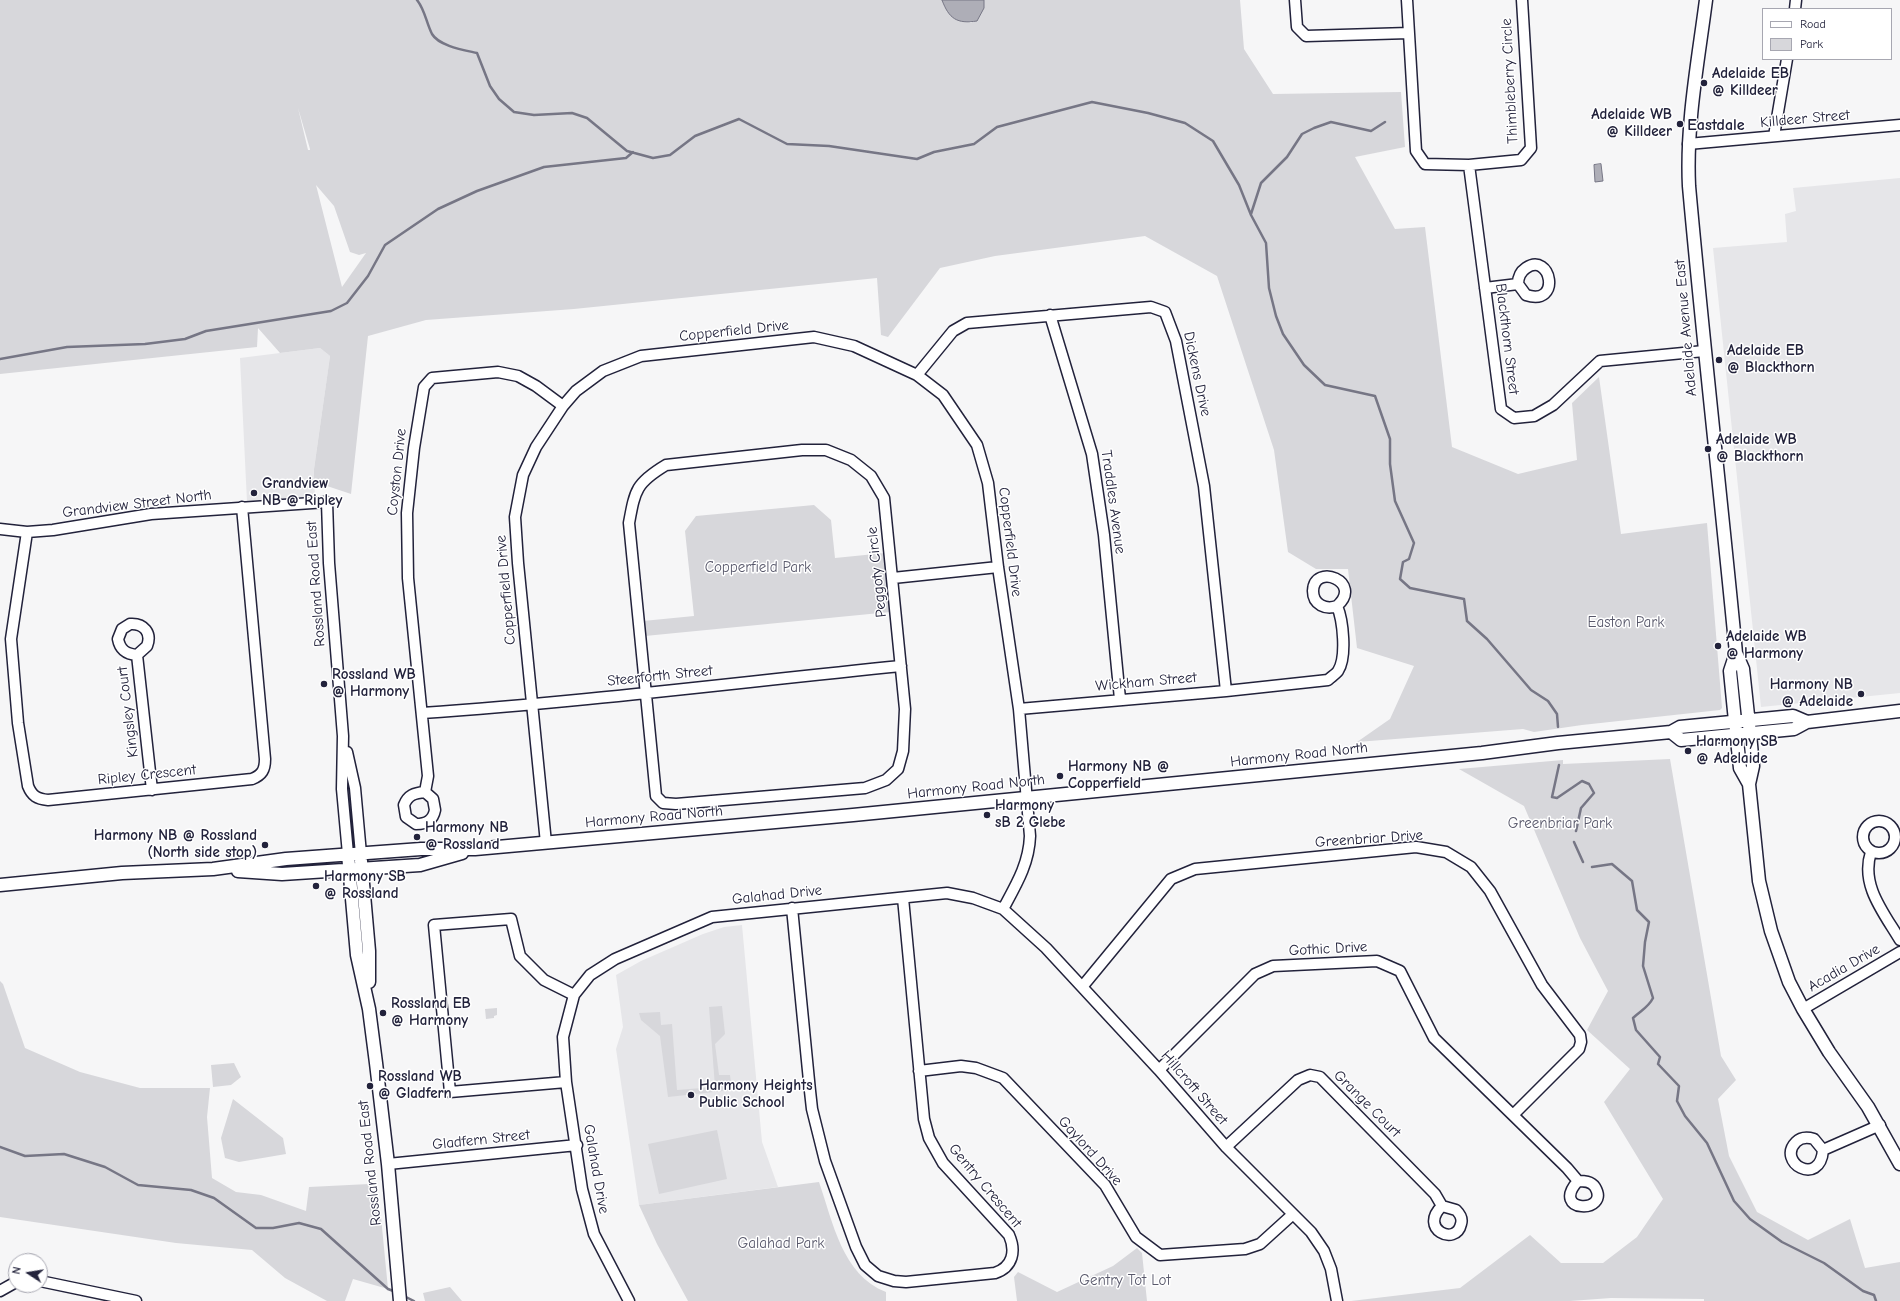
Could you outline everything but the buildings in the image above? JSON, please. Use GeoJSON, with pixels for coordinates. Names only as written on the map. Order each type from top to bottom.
{"type":"FeatureCollection","features":[{"type":"Feature","properties":{"kind":"main road","name":"Adelaide Avenue East"},"geometry":{"type":"LineString","coordinates":[[1706,0],[1688,144],[1689,186],[1704,351],[1736,653],[1743,669],[1749,720],[1753,766],[1749,784],[1759,881],[1764,906],[1779,956],[1802,1009],[1829,1052],[1880,1126],[1900,1164]]}},
{"type":"Feature","properties":{"kind":"main road","name":"Adelaide Avenue East"},"geometry":{"type":"LineString","coordinates":[[1736,653],[1730,671],[1740,768],[1749,784]]}},
{"type":"Feature","properties":{"kind":"main road","name":"Harmony Road North"},"geometry":{"type":"LineString","coordinates":[[1671,732],[1681,740],[1750,734],[1794,729],[1807,722],[1900,711]]}},
{"type":"Feature","properties":{"kind":"main road","name":"Harmony Road North"},"geometry":{"type":"LineString","coordinates":[[0,885],[122,873],[213,869],[286,859],[348,854],[422,849],[475,849],[853,815],[1475,754],[1558,743],[1671,732],[1680,727],[1735,721],[1793,716],[1807,722]]}},
{"type":"Feature","properties":{"kind":"main road","name":"Harmony Road North"},"geometry":{"type":"LineString","coordinates":[[213,869],[282,874],[420,865],[475,849]]}},
{"type":"Feature","properties":{"kind":"main road","name":"Rossland Road East"},"geometry":{"type":"LineString","coordinates":[[348,854],[358,955],[369,1009],[388,1164],[400,1301]]}},
{"type":"Feature","properties":{"kind":"main road"},"geometry":{"type":"LineString","coordinates":[[361,854],[369,951],[369,1009]]}},
{"type":"Feature","properties":{"kind":"street"},"geometry":{"type":"LineString","coordinates":[[1296,0],[1297,27],[1306,36],[1409,32]]}},
{"type":"Feature","properties":{"kind":"street","name":"Thimbleberry Circle"},"geometry":{"type":"LineString","coordinates":[[1407,0],[1416,151],[1425,164],[1469,165],[1521,160],[1531,148],[1522,0]]}},
{"type":"Feature","properties":{"kind":"street"},"geometry":{"type":"LineString","coordinates":[[1774,136],[1787,60]]}},
{"type":"Feature","properties":{"kind":"street","name":"Killdeer Street"},"geometry":{"type":"LineString","coordinates":[[1688,144],[1900,125]]}},
{"type":"Feature","properties":{"kind":"street","name":"Blackthorn Street"},"geometry":{"type":"LineString","coordinates":[[1469,165],[1501,409],[1514,418],[1534,416],[1553,405],[1600,361],[1704,351]]}},
{"type":"Feature","properties":{"kind":"street"},"geometry":{"type":"LineString","coordinates":[[1485,288],[1518,284]]}},
{"type":"Feature","properties":{"kind":"street","name":"Dickens Drive"},"geometry":{"type":"LineString","coordinates":[[917,375],[953,332],[967,323],[1151,307],[1164,312],[1176,341],[1204,486],[1226,691]]}},
{"type":"Feature","properties":{"kind":"street","name":"Traddles Avenue"},"geometry":{"type":"LineString","coordinates":[[1050,315],[1092,454],[1104,535],[1120,699]]}},
{"type":"Feature","properties":{"kind":"street","name":"Copperfield Drive"},"geometry":{"type":"LineString","coordinates":[[546,843],[531,706],[515,517],[523,475],[536,447],[563,406],[576,391],[603,371],[641,356],[814,337],[854,346],[917,375],[944,395],[977,445],[988,483],[998,567],[1019,709],[1030,850],[1021,876],[1003,909]]}},
{"type":"Feature","properties":{"kind":"street","name":"Coyston Drive"},"geometry":{"type":"LineString","coordinates":[[425,792],[428,776],[408,578],[407,513],[414,448],[424,387],[432,378],[498,372],[518,376],[524,379],[563,406]]}},
{"type":"Feature","properties":{"kind":"street","name":"Peggoty Circle"},"geometry":{"type":"LineString","coordinates":[[802,450],[826,450],[851,460],[871,476],[884,498],[901,666],[906,709],[903,750],[898,769],[886,780],[865,788],[676,804],[663,803],[656,796],[629,523],[634,494],[648,476],[666,465],[802,450]]}},
{"type":"Feature","properties":{"kind":"street","name":"Grandview Street North"},"geometry":{"type":"LineString","coordinates":[[0,529],[26,532],[53,530],[151,514],[327,502]]}},
{"type":"Feature","properties":{"kind":"street","name":"Rossland Road East"},"geometry":{"type":"LineString","coordinates":[[327,502],[328,563],[343,736],[342,789],[348,854]]}},
{"type":"Feature","properties":{"kind":"street","name":"Ripley Crescent"},"geometry":{"type":"LineString","coordinates":[[26,532],[11,638],[18,723],[28,786],[32,795],[39,799],[48,800],[252,779],[258,776],[265,766],[242,507]]}},
{"type":"Feature","properties":{"kind":"street"},"geometry":{"type":"LineString","coordinates":[[893,578],[998,567]]}},
{"type":"Feature","properties":{"kind":"street","name":"Wickham Street"},"geometry":{"type":"LineString","coordinates":[[1019,709],[1120,699],[1226,691],[1328,680],[1338,672],[1343,655],[1341,616],[1337,606]]}},
{"type":"Feature","properties":{"kind":"street","name":"Kingsley Court"},"geometry":{"type":"LineString","coordinates":[[137,654],[152,790]]}},
{"type":"Feature","properties":{"kind":"street","name":"Steerforth Street"},"geometry":{"type":"LineString","coordinates":[[422,713],[531,706],[646,692],[901,666]]}},
{"type":"Feature","properties":{"kind":"street","name":"Rossland Road East"},"geometry":{"type":"LineString","coordinates":[[343,736],[355,788],[361,854]]}},
{"type":"Feature","properties":{"kind":"street","name":"Greenbriar Drive"},"geometry":{"type":"LineString","coordinates":[[1082,987],[1171,879],[1195,869],[1416,847],[1446,852],[1471,867],[1490,891],[1542,985],[1580,1035],[1581,1042],[1579,1049],[1514,1114]]}},
{"type":"Feature","properties":{"kind":"street"},"geometry":{"type":"LineString","coordinates":[[1871,852],[1868,873],[1873,894],[1900,940]]}},
{"type":"Feature","properties":{"kind":"street","name":"Galahad Drive"},"geometry":{"type":"LineString","coordinates":[[629,1301],[594,1234],[588,1216],[582,1189],[577,1145],[566,1082],[562,1037],[574,995],[590,976],[615,959],[712,917],[947,893],[973,898],[1003,909]]}},
{"type":"Feature","properties":{"kind":"street","name":"Gentry Crescent"},"geometry":{"type":"LineString","coordinates":[[792,908],[812,1109],[825,1161],[859,1256],[871,1271],[878,1276],[894,1281],[906,1282],[995,1274],[1003,1271],[1009,1266],[1012,1258],[1013,1242],[1009,1235],[942,1163],[929,1138],[924,1119],[903,898]]}},
{"type":"Feature","properties":{"kind":"street","name":"Hillcroft Street"},"geometry":{"type":"LineString","coordinates":[[1003,909],[1031,933],[1160,1070],[1226,1147],[1292,1215],[1311,1232],[1324,1251],[1332,1269],[1337,1301]]}},
{"type":"Feature","properties":{"kind":"street"},"geometry":{"type":"LineString","coordinates":[[566,1082],[450,1092],[434,925],[511,920],[520,956],[544,980],[574,995]]}},
{"type":"Feature","properties":{"kind":"street","name":"Acadia Drive"},"geometry":{"type":"LineString","coordinates":[[1802,1009],[1900,952]]}},
{"type":"Feature","properties":{"kind":"street","name":"Gothic Drive"},"geometry":{"type":"LineString","coordinates":[[1160,1070],[1255,974],[1273,966],[1377,961],[1400,971],[1434,1038],[1514,1114],[1578,1181]]}},
{"type":"Feature","properties":{"kind":"street","name":"Gaylord Drive"},"geometry":{"type":"LineString","coordinates":[[919,1071],[961,1066],[976,1068],[1003,1078],[1105,1185],[1136,1237],[1160,1255],[1245,1249],[1260,1244],[1292,1215]]}},
{"type":"Feature","properties":{"kind":"street","name":"Grange Court"},"geometry":{"type":"LineString","coordinates":[[1226,1147],[1298,1080],[1310,1075],[1320,1077],[1435,1194],[1442,1206]]}},
{"type":"Feature","properties":{"kind":"street"},"geometry":{"type":"LineString","coordinates":[[1824,1150],[1880,1126]]}},
{"type":"Feature","properties":{"kind":"street","name":"Gladfern Street"},"geometry":{"type":"LineString","coordinates":[[388,1164],[577,1145]]}},
{"type":"Feature","properties":{"kind":"street"},"geometry":{"type":"LineString","coordinates":[[48,1283],[136,1301]]}},
{"type":"Feature","properties":{"kind":"shaded area"},"geometry":{"type":"Polygon","coordinates":[[[942,0],[984,0],[984,8],[977,21],[964,22],[951,16],[942,0]]]}},
{"type":"Feature","properties":{"kind":"shaded area"},"geometry":{"type":"Polygon","coordinates":[[[1601,164],[1603,181],[1595,182],[1594,165],[1601,164]]]}},
{"type":"Feature","properties":{"kind":"shaded area"},"geometry":{"type":"Polygon","coordinates":[[[1900,178],[1900,693],[1761,707],[1713,248],[1787,242],[1785,214],[1796,211],[1793,188],[1900,178]]]}},
{"type":"Feature","properties":{"kind":"shaded area"},"geometry":{"type":"Polygon","coordinates":[[[320,348],[330,356],[314,469],[315,498],[247,502],[240,358],[320,348]]]}},
{"type":"Feature","properties":{"kind":"shaded area","name":"Harmony Heights Public School"},"geometry":{"type":"Polygon","coordinates":[[[742,925],[762,1142],[778,1187],[639,1205],[616,1049],[623,1027],[616,975],[641,961],[703,934],[724,927],[742,925]]]}},
{"type":"Feature","properties":{"kind":"green space","name":"Easton Park"},"geometry":{"type":"Polygon","coordinates":[[[0,0],[942,0],[946,9],[971,23],[981,13],[984,0],[1240,0],[1244,49],[1273,94],[1401,92],[1405,147],[1355,157],[1395,229],[1425,227],[1452,447],[1518,474],[1577,460],[1572,403],[1599,377],[1621,534],[1707,523],[1722,708],[1720,710],[1582,725],[1534,732],[1523,729],[1357,742],[1390,719],[1414,666],[1357,648],[1348,569],[1316,569],[1288,552],[1274,450],[1217,276],[1145,236],[995,256],[940,268],[888,337],[881,335],[877,278],[574,309],[426,320],[368,336],[351,494],[327,486],[314,488],[314,469],[330,356],[320,348],[280,353],[258,328],[257,347],[0,374],[0,0]],[[298,108],[308,150],[310,150],[310,149],[298,108]],[[316,185],[342,287],[366,253],[359,255],[350,252],[334,206],[316,185]]]}},
{"type":"Feature","properties":{"kind":"green space","name":"Copperfield Park"},"geometry":{"type":"Polygon","coordinates":[[[814,505],[831,520],[835,558],[885,553],[890,612],[645,636],[643,621],[694,616],[685,531],[696,516],[814,505]]]}},
{"type":"Feature","properties":{"kind":"green space","name":"Greenbriar Park"},"geometry":{"type":"Polygon","coordinates":[[[1670,759],[1721,1056],[1736,1080],[1718,1099],[1729,1156],[1757,1212],[1808,1240],[1850,1219],[1865,1268],[1900,1262],[1900,1301],[1704,1301],[1704,1299],[1611,1298],[1570,1301],[1351,1301],[1460,1288],[1530,1235],[1561,1263],[1603,1263],[1637,1237],[1663,1199],[1604,1102],[1630,1069],[1587,1030],[1608,991],[1580,938],[1524,806],[1459,769],[1563,760],[1563,764],[1670,759]]]}},
{"type":"Feature","properties":{"kind":"green space"},"geometry":{"type":"Polygon","coordinates":[[[0,981],[3,984],[25,1048],[80,1072],[140,1088],[210,1088],[207,1117],[212,1178],[236,1192],[261,1195],[306,1211],[309,1187],[369,1184],[381,1217],[388,1289],[353,1279],[345,1301],[327,1301],[285,1278],[252,1250],[176,1243],[0,1217],[0,981]]]}},
{"type":"Feature","properties":{"kind":"green space"},"geometry":{"type":"Polygon","coordinates":[[[722,1006],[725,1034],[715,1044],[719,1075],[730,1075],[732,1090],[668,1097],[660,1036],[641,1020],[639,1013],[660,1012],[661,1025],[672,1024],[677,1090],[715,1087],[709,1007],[722,1006]]]}},
{"type":"Feature","properties":{"kind":"green space"},"geometry":{"type":"Polygon","coordinates":[[[497,1008],[497,1015],[494,1016],[494,1018],[486,1019],[485,1009],[497,1008]]]}},
{"type":"Feature","properties":{"kind":"green space"},"geometry":{"type":"Polygon","coordinates":[[[234,1063],[241,1077],[231,1085],[213,1087],[211,1065],[234,1063]]]}},
{"type":"Feature","properties":{"kind":"green space"},"geometry":{"type":"Polygon","coordinates":[[[233,1099],[283,1138],[286,1154],[239,1162],[225,1158],[221,1138],[233,1099]]]}},
{"type":"Feature","properties":{"kind":"green space"},"geometry":{"type":"Polygon","coordinates":[[[717,1130],[727,1179],[659,1194],[648,1144],[717,1130]]]}},
{"type":"Feature","properties":{"kind":"green space","name":"Galahad Park"},"geometry":{"type":"Polygon","coordinates":[[[819,1182],[841,1246],[859,1273],[871,1284],[886,1292],[886,1301],[688,1301],[657,1244],[639,1205],[819,1182]]]}},
{"type":"Feature","properties":{"kind":"green space","name":"Gentry Tot Lot"},"geometry":{"type":"Polygon","coordinates":[[[1137,1248],[1142,1253],[1147,1301],[1017,1301],[1014,1277],[1018,1272],[1057,1292],[1113,1266],[1137,1248]]]}},
{"type":"Feature","properties":{"kind":"green space"},"geometry":{"type":"Polygon","coordinates":[[[450,1287],[462,1301],[425,1301],[423,1293],[450,1287]]]}},
{"type":"Feature","properties":{"kind":"waterway"},"geometry":{"type":"LineString","coordinates":[[417,0],[435,38],[452,47],[477,53],[490,86],[499,99],[514,112],[534,115],[572,113],[587,118],[627,151],[653,158],[670,155],[695,136],[739,119],[787,144],[829,146],[917,159],[934,152],[974,144],[997,127],[1092,102],[1148,113],[1185,123],[1213,141],[1239,185],[1251,215],[1266,243],[1269,288],[1276,316],[1283,334],[1304,365],[1325,385],[1375,396],[1390,439],[1390,464],[1395,501],[1414,543],[1409,559],[1403,562],[1400,579],[1410,588],[1464,599],[1467,621],[1487,639],[1531,690],[1548,701],[1557,714],[1558,727]]}},
{"type":"Feature","properties":{"kind":"waterway"},"geometry":{"type":"LineString","coordinates":[[1251,214],[1261,183],[1287,157],[1302,134],[1331,122],[1371,131],[1385,122]]}},
{"type":"Feature","properties":{"kind":"waterway"},"geometry":{"type":"LineString","coordinates":[[0,359],[67,347],[145,344],[185,339],[206,331],[331,311],[347,303],[368,276],[385,245],[438,209],[477,191],[544,167],[626,158],[633,152]]}},
{"type":"Feature","properties":{"kind":"waterway"},"geometry":{"type":"LineString","coordinates":[[1559,765],[1552,797],[1557,798],[1582,781],[1589,784],[1594,793],[1581,808],[1576,831]]}},
{"type":"Feature","properties":{"kind":"waterway"},"geometry":{"type":"LineString","coordinates":[[1574,842],[1583,862]]}},
{"type":"Feature","properties":{"kind":"waterway"},"geometry":{"type":"LineString","coordinates":[[1592,867],[1612,864],[1632,881],[1637,910],[1649,922],[1645,942],[1643,966],[1653,998],[1647,1007],[1633,1018],[1636,1030],[1660,1057],[1658,1064],[1679,1086],[1677,1101],[1685,1116],[1707,1143],[1734,1201],[1750,1219],[1782,1242],[1824,1263],[1863,1291],[1874,1295],[1876,1301]]}},
{"type":"Feature","properties":{"kind":"waterway"},"geometry":{"type":"LineString","coordinates":[[0,1147],[25,1156],[64,1154],[105,1167],[138,1185],[191,1190],[214,1198],[256,1228],[273,1228],[299,1223],[321,1229],[388,1289],[396,1292]]}},
{"type":"Feature","properties":{"kind":"waterway"},"geometry":{"type":"LineString","coordinates":[[402,1295],[414,1301]]}},
{"type":"Feature","properties":{"kind":"place","name":"Adelaide EB @ Killdeer"},"geometry":{"type":"Point","coordinates":[1704,83]}},
{"type":"Feature","properties":{"kind":"place","name":"Adelaide WB @ Killdeer"},"geometry":{"type":"Point","coordinates":[1680,124]}},
{"type":"Feature","properties":{"kind":"place","name":"Adelaide EB @ Blackthorn"},"geometry":{"type":"Point","coordinates":[1719,360]}},
{"type":"Feature","properties":{"kind":"place","name":"Adelaide WB @ Blackthorn"},"geometry":{"type":"Point","coordinates":[1708,449]}},
{"type":"Feature","properties":{"kind":"place","name":"Grandview NB @ Ripley"},"geometry":{"type":"Point","coordinates":[254,493]}},
{"type":"Feature","properties":{"kind":"place","name":"Adelaide WB @ Harmony"},"geometry":{"type":"Point","coordinates":[1718,646]}},
{"type":"Feature","properties":{"kind":"place","name":"Rossland WB @ Harmony"},"geometry":{"type":"Point","coordinates":[324,684]}},
{"type":"Feature","properties":{"kind":"place","name":"Harmony NB @ Adelaide"},"geometry":{"type":"Point","coordinates":[1861,694]}},
{"type":"Feature","properties":{"kind":"place","name":"Harmony SB @ Adelaide"},"geometry":{"type":"Point","coordinates":[1688,751]}},
{"type":"Feature","properties":{"kind":"place","name":"Harmony NB @ Copperfield"},"geometry":{"type":"Point","coordinates":[1060,776]}},
{"type":"Feature","properties":{"kind":"place","name":"Harmony sB 2 Glebe"},"geometry":{"type":"Point","coordinates":[987,815]}},
{"type":"Feature","properties":{"kind":"place","name":"Harmony NB @ Rossland"},"geometry":{"type":"Point","coordinates":[417,837]}},
{"type":"Feature","properties":{"kind":"place","name":"Harmony NB @ Rossland (North side stop)"},"geometry":{"type":"Point","coordinates":[265,845]}},
{"type":"Feature","properties":{"kind":"place","name":"Harmony SB @ Rossland"},"geometry":{"type":"Point","coordinates":[316,886]}},
{"type":"Feature","properties":{"kind":"place","name":"Rossland EB @ Harmony"},"geometry":{"type":"Point","coordinates":[383,1013]}},
{"type":"Feature","properties":{"kind":"place","name":"Rossland WB @ Gladfern"},"geometry":{"type":"Point","coordinates":[370,1086]}},
{"type":"Feature","properties":{"kind":"place","name":"Harmony Heights Public School"},"geometry":{"type":"Point","coordinates":[691,1095]}},
{"type":"Feature","properties":{"kind":"district","name":"Eastdale"},"geometry":{"type":"Point","coordinates":[1716,125]}}]}
